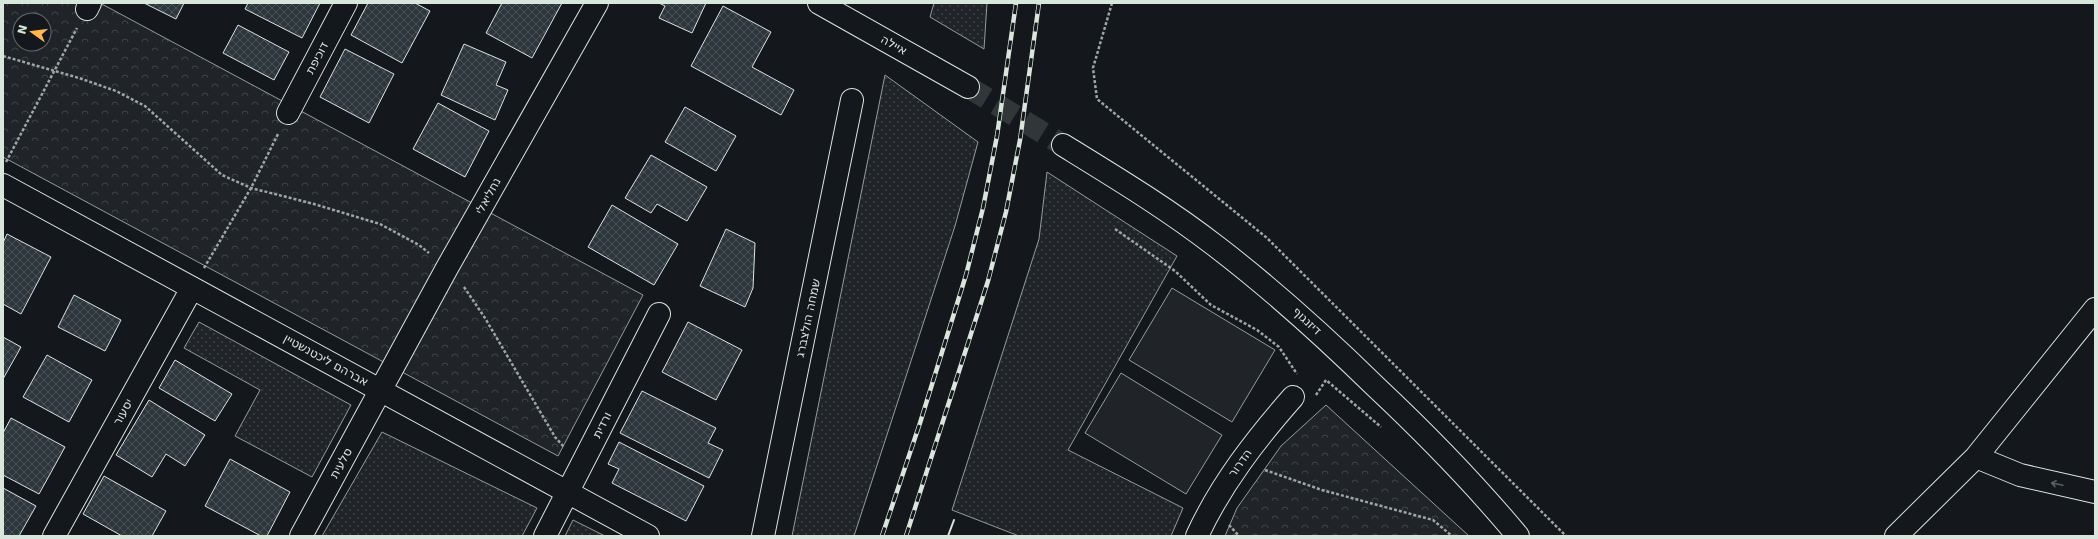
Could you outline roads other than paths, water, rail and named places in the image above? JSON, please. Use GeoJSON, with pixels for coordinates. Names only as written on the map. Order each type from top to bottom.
{"type":"FeatureCollection","features":[{"type":"Feature","properties":{"kind":"street","name":"דוכיפת"},"geometry":{"type":"LineString","coordinates":[[288,113],[346,3]]}},
{"type":"Feature","properties":{"kind":"street","name":"נחליאלי"},"geometry":{"type":"LineString","coordinates":[[381,390],[447,268],[597,3]]}},
{"type":"Feature","properties":{"kind":"street","name":"איילה"},"geometry":{"type":"LineString","coordinates":[[819,3],[968,87]]}},
{"type":"Feature","properties":{"kind":"street","name":"שמחה הולצברג"},"geometry":{"type":"LineString","coordinates":[[763,536],[852,100]]}},
{"type":"Feature","properties":{"kind":"street","name":"דיזנגוף"},"geometry":{"type":"LineString","coordinates":[[1063,145],[1138,191],[1210,241],[1287,303],[1414,423],[1485,497],[1518,536]]}},
{"type":"Feature","properties":{"kind":"street","name":"אברהם ליכטנשטיין"},"geometry":{"type":"LineString","coordinates":[[3,185],[648,536]]}},
{"type":"Feature","properties":{"kind":"street","name":"יסעור"},"geometry":{"type":"LineString","coordinates":[[54,536],[192,288]]}},
{"type":"Feature","properties":{"kind":"street"},"geometry":{"type":"LineString","coordinates":[[1896,536],[1976,457],[2095,309]]}},
{"type":"Feature","properties":{"kind":"street","name":"ורדית"},"geometry":{"type":"LineString","coordinates":[[545,536],[659,314]]}},
{"type":"Feature","properties":{"kind":"street","name":"סלעית"},"geometry":{"type":"LineString","coordinates":[[301,536],[381,390]]}},
{"type":"Feature","properties":{"kind":"street","name":"הדרור"},"geometry":{"type":"LineString","coordinates":[[1197,536],[1211,506],[1243,459],[1264,430],[1293,397]]}},
{"type":"Feature","properties":{"kind":"street"},"geometry":{"type":"LineString","coordinates":[[1976,457],[2020,475],[2095,492]]}},
{"type":"Feature","properties":{"kind":"tunnel"},"geometry":{"type":"LineString","coordinates":[[968,87],[1063,145]]}},
{"type":"Feature","properties":{"kind":"railway"},"geometry":{"type":"LineString","coordinates":[[882,536],[920,423],[966,275],[983,208],[997,136],[1016,3]]}},
{"type":"Feature","properties":{"kind":"railway"},"geometry":{"type":"LineString","coordinates":[[906,536],[988,281],[1006,212],[1020,140],[1039,3]]}}]}
